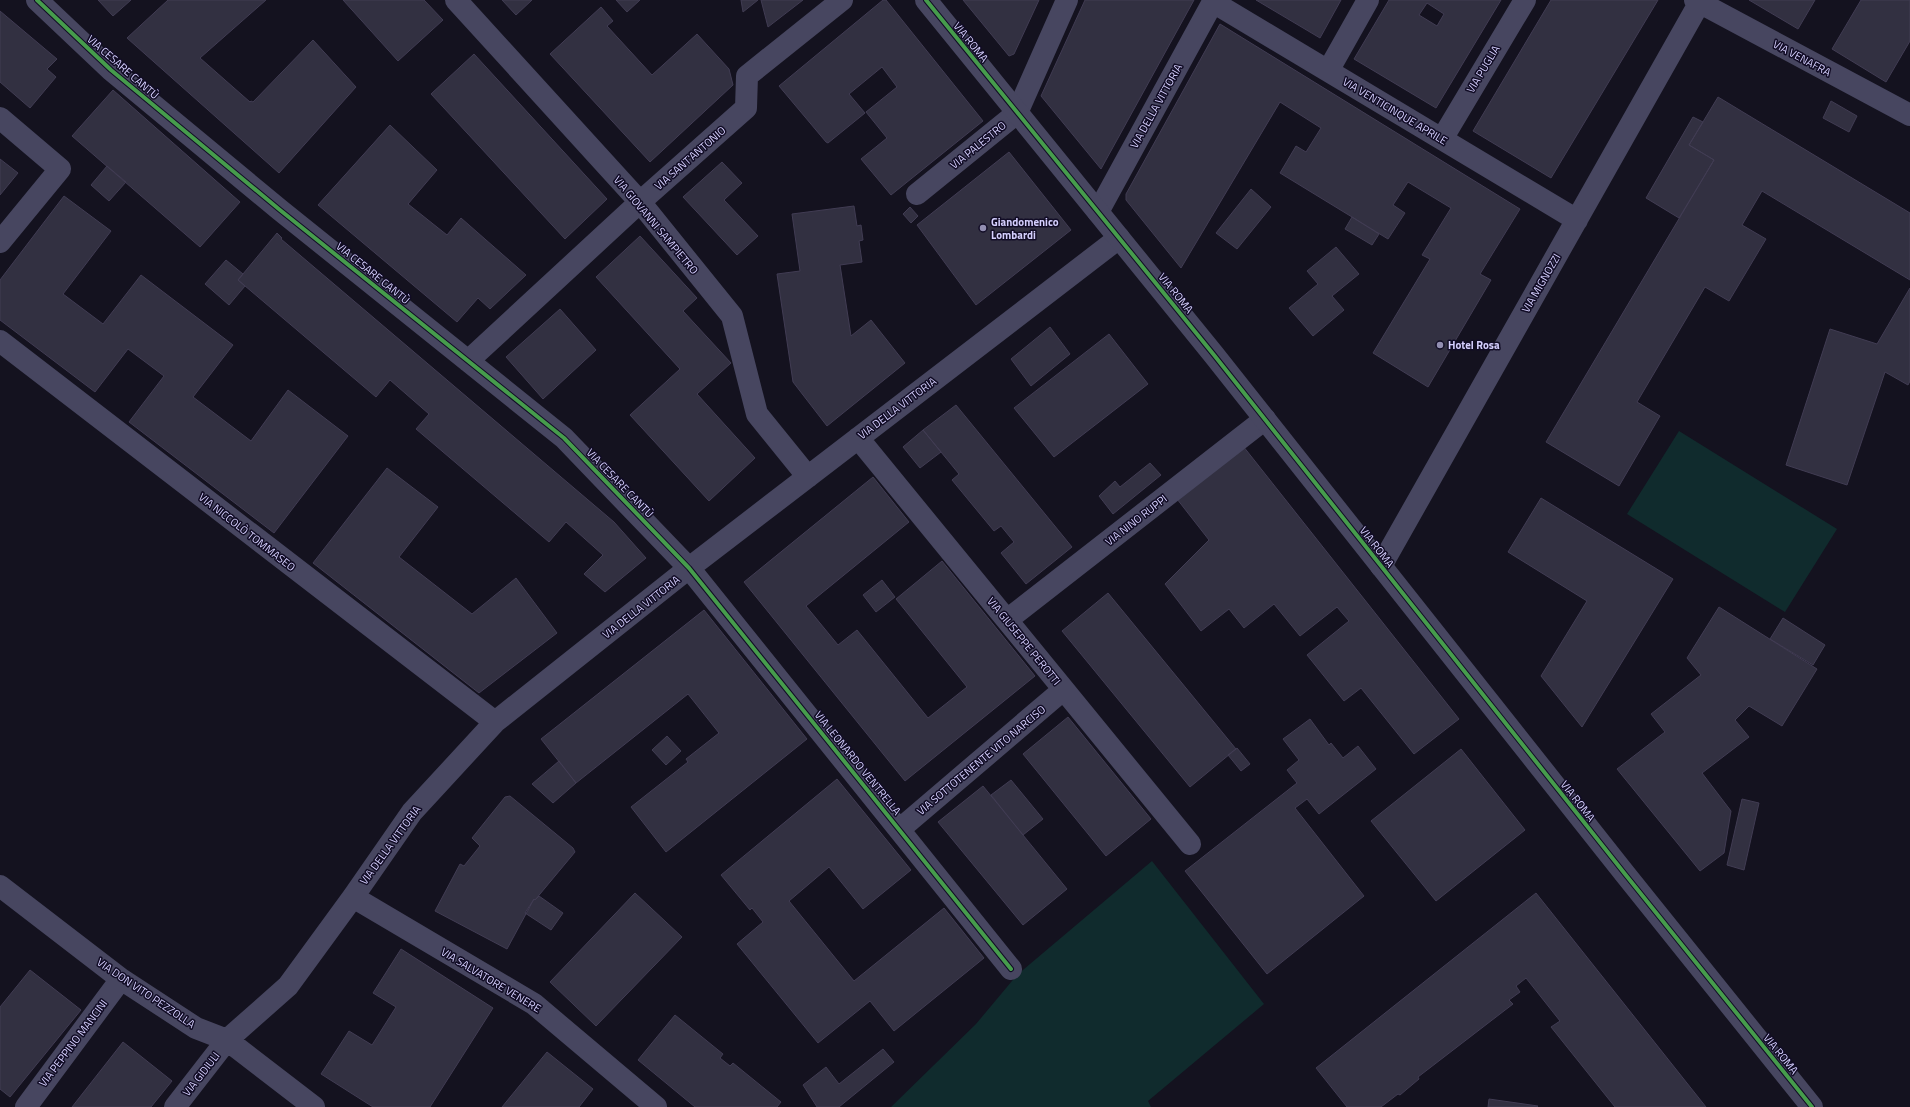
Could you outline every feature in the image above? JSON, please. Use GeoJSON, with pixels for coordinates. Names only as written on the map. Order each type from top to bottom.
{"type":"FeatureCollection","features":[{"type":"Feature","properties":{"kind":"street","name":"VIA CESARE CANTÙ"},"geometry":{"type":"LineString","coordinates":[[37,0],[111,70],[280,210],[564,438],[690,568]]}},
{"type":"Feature","properties":{"kind":"street","name":"VIA GIOVANNI SAMPIETRO"},"geometry":{"type":"LineString","coordinates":[[456,0],[640,202],[732,316],[757,414],[808,477]]}},
{"type":"Feature","properties":{"kind":"street","name":"VIA SANT'ANTONIO"},"geometry":{"type":"LineString","coordinates":[[468,361],[640,202],[746,108],[747,76],[842,0]]}},
{"type":"Feature","properties":{"kind":"street","name":"VIA PALESTRO"},"geometry":{"type":"LineString","coordinates":[[917,194],[1017,112],[1067,0]]}},
{"type":"Feature","properties":{"kind":"street"},"geometry":{"type":"LineString","coordinates":[[1328,71],[1368,0]]}},
{"type":"Feature","properties":{"kind":"street","name":"VIA PUGLIA"},"geometry":{"type":"LineString","coordinates":[[1442,139],[1525,0]]}},
{"type":"Feature","properties":{"kind":"street","name":"VIA ROMA"},"geometry":{"type":"LineString","coordinates":[[927,1],[1265,419],[1625,874],[1812,1107]]}},
{"type":"Feature","properties":{"kind":"street","name":"VIA VENTICINQUE APRILE"},"geometry":{"type":"LineString","coordinates":[[1213,1],[1577,220]]}},
{"type":"Feature","properties":{"kind":"street","name":"VIA DELLA VITTORIA"},"geometry":{"type":"LineString","coordinates":[[1098,212],[1213,1]]}},
{"type":"Feature","properties":{"kind":"street","name":"VIA VENAFRA"},"geometry":{"type":"LineString","coordinates":[[1699,1],[1910,115]]}},
{"type":"Feature","properties":{"kind":"street","name":"VIA MIGNOZZI"},"geometry":{"type":"LineString","coordinates":[[1381,566],[1699,1]]}},
{"type":"Feature","properties":{"kind":"street"},"geometry":{"type":"LineString","coordinates":[[0,118],[60,169],[0,242]]}},
{"type":"Feature","properties":{"kind":"street","name":"VIA DELLA VITTORIA"},"geometry":{"type":"LineString","coordinates":[[227,1040],[256,1016],[288,986],[353,897],[412,812],[495,722],[690,568],[1119,238]]}},
{"type":"Feature","properties":{"kind":"street","name":"VIA NICCOLÒ TOMMASEO"},"geometry":{"type":"LineString","coordinates":[[0,341],[495,722]]}},
{"type":"Feature","properties":{"kind":"street","name":"VIA NINO RUPPI"},"geometry":{"type":"LineString","coordinates":[[1007,620],[1265,419]]}},
{"type":"Feature","properties":{"kind":"street","name":"VIA GIUSEPPE PEROTTI"},"geometry":{"type":"LineString","coordinates":[[858,438],[1190,844]]}},
{"type":"Feature","properties":{"kind":"street","name":"VIA LEONARDO VENTRELLA"},"geometry":{"type":"LineString","coordinates":[[690,568],[1011,969]]}},
{"type":"Feature","properties":{"kind":"street","name":"VIA SOTTOTENENTE VITO NARCISO"},"geometry":{"type":"LineString","coordinates":[[900,829],[1063,690]]}},
{"type":"Feature","properties":{"kind":"street","name":"VIA DON VITO PEZZOLLA"},"geometry":{"type":"LineString","coordinates":[[0,886],[121,979],[196,1028],[227,1040],[314,1107]]}},
{"type":"Feature","properties":{"kind":"street","name":"VIA SALVATORE VENERE"},"geometry":{"type":"LineString","coordinates":[[353,897],[534,1004],[656,1107]]}},
{"type":"Feature","properties":{"kind":"street","name":"VIA PEPPINO MANCINI"},"geometry":{"type":"LineString","coordinates":[[26,1107],[121,979]]}},
{"type":"Feature","properties":{"kind":"street","name":"VIA GIDIULI"},"geometry":{"type":"LineString","coordinates":[[175,1107],[227,1040]]}},
{"type":"Feature","properties":{"kind":"green space"},"geometry":{"type":"Polygon","coordinates":[[[1679,431],[1837,529],[1785,612],[1627,514],[1679,431]]]}},
{"type":"Feature","properties":{"kind":"green space"},"geometry":{"type":"Polygon","coordinates":[[[1152,861],[1264,1004],[1148,1101],[1151,1107],[891,1107],[976,1024],[1017,975],[1152,861]]]}},
{"type":"Feature","properties":{"kind":"building"},"geometry":{"type":"Polygon","coordinates":[[[98,0],[131,0],[113,16],[98,0]]]}},
{"type":"Feature","properties":{"kind":"building"},"geometry":{"type":"Polygon","coordinates":[[[168,0],[266,0],[200,58],[250,102],[253,102],[313,40],[356,87],[279,173],[127,38],[168,0]]]}},
{"type":"Feature","properties":{"kind":"building"},"geometry":{"type":"Polygon","coordinates":[[[343,0],[424,0],[443,20],[398,61],[343,0]]]}},
{"type":"Feature","properties":{"kind":"building"},"geometry":{"type":"Polygon","coordinates":[[[502,0],[532,0],[516,15],[502,0]]]}},
{"type":"Feature","properties":{"kind":"building"},"geometry":{"type":"Polygon","coordinates":[[[616,0],[640,0],[627,12],[616,0]]]}},
{"type":"Feature","properties":{"kind":"building"},"geometry":{"type":"Polygon","coordinates":[[[741,0],[758,0],[743,12],[741,0]]]}},
{"type":"Feature","properties":{"kind":"building"},"geometry":{"type":"Polygon","coordinates":[[[761,0],[803,0],[768,27],[761,0]]]}},
{"type":"Feature","properties":{"kind":"building"},"geometry":{"type":"Polygon","coordinates":[[[883,0],[886,0],[983,121],[891,195],[861,159],[887,138],[866,112],[897,87],[882,67],[849,94],[865,113],[828,143],[779,86],[883,0]]]}},
{"type":"Feature","properties":{"kind":"building"},"geometry":{"type":"Polygon","coordinates":[[[963,0],[1039,0],[1014,54],[1009,56],[963,0]]]}},
{"type":"Feature","properties":{"kind":"building"},"geometry":{"type":"Polygon","coordinates":[[[1085,0],[1194,0],[1101,169],[1041,96],[1085,0]]]}},
{"type":"Feature","properties":{"kind":"building"},"geometry":{"type":"Polygon","coordinates":[[[1256,0],[1341,0],[1320,38],[1256,0]]]}},
{"type":"Feature","properties":{"kind":"building"},"geometry":{"type":"Polygon","coordinates":[[[1389,0],[1501,0],[1436,108],[1354,59],[1389,0]],[[1427,3],[1419,15],[1437,26],[1444,14],[1427,3]]]}},
{"type":"Feature","properties":{"kind":"building"},"geometry":{"type":"Polygon","coordinates":[[[1551,0],[1658,0],[1551,178],[1473,131],[1551,0]]]}},
{"type":"Feature","properties":{"kind":"building"},"geometry":{"type":"Polygon","coordinates":[[[1749,0],[1815,0],[1798,29],[1749,0]]]}},
{"type":"Feature","properties":{"kind":"building"},"geometry":{"type":"Polygon","coordinates":[[[1861,0],[1910,0],[1910,41],[1886,82],[1832,49],[1861,0]]]}},
{"type":"Feature","properties":{"kind":"building"},"geometry":{"type":"Polygon","coordinates":[[[601,7],[613,21],[607,26],[652,75],[697,34],[729,69],[733,85],[650,162],[550,54],[601,7]]]}},
{"type":"Feature","properties":{"kind":"building"},"geometry":{"type":"Polygon","coordinates":[[[0,11],[57,59],[47,69],[56,77],[30,108],[0,82],[0,11]]]}},
{"type":"Feature","properties":{"kind":"building"},"geometry":{"type":"Polygon","coordinates":[[[1220,24],[1520,209],[1480,274],[1491,280],[1428,387],[1373,353],[1430,259],[1422,255],[1451,208],[1408,182],[1393,205],[1405,213],[1388,239],[1280,173],[1296,146],[1306,152],[1321,128],[1280,102],[1181,268],[1126,200],[1126,194],[1220,24]]]}},
{"type":"Feature","properties":{"kind":"building"},"geometry":{"type":"Polygon","coordinates":[[[474,54],[607,199],[565,239],[431,94],[474,54]]]}},
{"type":"Feature","properties":{"kind":"building"},"geometry":{"type":"Polygon","coordinates":[[[113,90],[240,202],[200,247],[72,136],[113,90]]]}},
{"type":"Feature","properties":{"kind":"building"},"geometry":{"type":"Polygon","coordinates":[[[1718,97],[1910,213],[1910,280],[1762,191],[1742,225],[1766,239],[1729,301],[1705,287],[1637,402],[1660,416],[1619,486],[1546,442],[1714,160],[1689,145],[1718,97]]]}},
{"type":"Feature","properties":{"kind":"building"},"geometry":{"type":"Polygon","coordinates":[[[1831,101],[1857,116],[1849,132],[1823,118],[1831,101]]]}},
{"type":"Feature","properties":{"kind":"building"},"geometry":{"type":"Polygon","coordinates":[[[1693,117],[1703,122],[1689,145],[1714,160],[1679,218],[1646,198],[1693,117]]]}},
{"type":"Feature","properties":{"kind":"building"},"geometry":{"type":"Polygon","coordinates":[[[390,125],[437,170],[408,204],[447,235],[461,218],[526,275],[490,309],[478,298],[457,322],[318,205],[390,125]]]}},
{"type":"Feature","properties":{"kind":"building"},"geometry":{"type":"Polygon","coordinates":[[[1009,152],[1071,230],[976,305],[917,225],[1009,152]]]}},
{"type":"Feature","properties":{"kind":"building"},"geometry":{"type":"Polygon","coordinates":[[[0,159],[18,173],[0,195],[0,159]]]}},
{"type":"Feature","properties":{"kind":"building"},"geometry":{"type":"Polygon","coordinates":[[[722,162],[742,183],[724,200],[758,236],[737,255],[683,197],[722,162]]]}},
{"type":"Feature","properties":{"kind":"building"},"geometry":{"type":"Polygon","coordinates":[[[107,166],[126,182],[109,201],[91,185],[107,166]]]}},
{"type":"Feature","properties":{"kind":"building"},"geometry":{"type":"Polygon","coordinates":[[[1251,189],[1271,207],[1237,249],[1216,233],[1251,189]]]}},
{"type":"Feature","properties":{"kind":"building"},"geometry":{"type":"Polygon","coordinates":[[[64,196],[111,231],[63,294],[103,324],[141,275],[233,345],[193,397],[251,441],[288,390],[348,436],[274,533],[129,422],[164,376],[128,349],[95,392],[0,320],[0,280],[64,196]]]}},
{"type":"Feature","properties":{"kind":"building"},"geometry":{"type":"Polygon","coordinates":[[[854,206],[857,226],[861,225],[863,240],[859,241],[862,262],[840,265],[851,336],[871,320],[905,363],[827,426],[793,382],[777,274],[800,271],[792,214],[854,206]]]}},
{"type":"Feature","properties":{"kind":"building"},"geometry":{"type":"Polygon","coordinates":[[[910,207],[918,216],[911,223],[903,214],[910,207]]]}},
{"type":"Feature","properties":{"kind":"building"},"geometry":{"type":"Polygon","coordinates":[[[1352,217],[1379,234],[1372,245],[1345,229],[1352,217]]]}},
{"type":"Feature","properties":{"kind":"building"},"geometry":{"type":"Polygon","coordinates":[[[277,233],[282,238],[281,239],[614,522],[646,558],[605,592],[584,574],[603,555],[566,522],[549,542],[416,429],[429,414],[390,380],[376,397],[238,280],[277,233]]]}},
{"type":"Feature","properties":{"kind":"building"},"geometry":{"type":"Polygon","coordinates":[[[640,236],[697,298],[683,311],[731,363],[697,394],[755,458],[709,501],[630,415],[680,369],[596,277],[640,236]]]}},
{"type":"Feature","properties":{"kind":"building"},"geometry":{"type":"Polygon","coordinates":[[[1336,247],[1359,274],[1332,296],[1344,310],[1313,336],[1289,308],[1318,284],[1307,271],[1336,247]]]}},
{"type":"Feature","properties":{"kind":"building"},"geometry":{"type":"Polygon","coordinates":[[[226,260],[243,274],[238,280],[245,286],[229,305],[205,284],[226,260]]]}},
{"type":"Feature","properties":{"kind":"building"},"geometry":{"type":"Polygon","coordinates":[[[1910,288],[1910,381],[1908,385],[1885,372],[1847,485],[1786,465],[1830,329],[1877,344],[1910,288]]]}},
{"type":"Feature","properties":{"kind":"building"},"geometry":{"type":"Polygon","coordinates":[[[560,309],[596,350],[543,399],[506,357],[560,309]]]}},
{"type":"Feature","properties":{"kind":"building"},"geometry":{"type":"Polygon","coordinates":[[[1050,327],[1070,354],[1031,386],[1011,359],[1050,327]]]}},
{"type":"Feature","properties":{"kind":"building"},"geometry":{"type":"Polygon","coordinates":[[[1109,334],[1148,384],[1054,457],[1014,408],[1109,334]]]}},
{"type":"Feature","properties":{"kind":"building"},"geometry":{"type":"Polygon","coordinates":[[[956,405],[1072,547],[1026,584],[1001,553],[1014,542],[1001,526],[994,531],[952,480],[959,474],[923,430],[956,405]]]}},
{"type":"Feature","properties":{"kind":"building"},"geometry":{"type":"Polygon","coordinates":[[[923,430],[941,452],[920,468],[903,447],[923,430]]]}},
{"type":"Feature","properties":{"kind":"building"},"geometry":{"type":"Polygon","coordinates":[[[1243,446],[1459,719],[1414,754],[1361,688],[1344,701],[1307,655],[1349,621],[1337,607],[1300,636],[1274,604],[1244,628],[1229,609],[1201,631],[1165,584],[1209,540],[1177,499],[1243,446]]]}},
{"type":"Feature","properties":{"kind":"building"},"geometry":{"type":"Polygon","coordinates":[[[1150,463],[1161,475],[1113,514],[1099,496],[1115,481],[1120,487],[1150,463]]]}},
{"type":"Feature","properties":{"kind":"building"},"geometry":{"type":"Polygon","coordinates":[[[387,468],[438,507],[399,557],[472,614],[516,578],[557,633],[479,693],[313,563],[387,468]]]}},
{"type":"Feature","properties":{"kind":"building"},"geometry":{"type":"Polygon","coordinates":[[[873,477],[909,522],[806,606],[838,645],[857,630],[928,718],[967,687],[896,599],[942,561],[1035,676],[905,781],[744,582],[873,477]]]}},
{"type":"Feature","properties":{"kind":"building"},"geometry":{"type":"Polygon","coordinates":[[[1541,498],[1673,579],[1582,727],[1541,676],[1587,601],[1508,552],[1541,498]]]}},
{"type":"Feature","properties":{"kind":"building"},"geometry":{"type":"Polygon","coordinates":[[[882,580],[895,597],[876,612],[863,595],[882,580]]]}},
{"type":"Feature","properties":{"kind":"building"},"geometry":{"type":"Polygon","coordinates":[[[1108,593],[1236,749],[1190,787],[1062,631],[1108,593]]]}},
{"type":"Feature","properties":{"kind":"building"},"geometry":{"type":"Polygon","coordinates":[[[1719,607],[1817,669],[1782,726],[1749,706],[1735,720],[1749,737],[1702,773],[1731,811],[1724,853],[1700,871],[1617,769],[1665,732],[1651,714],[1701,675],[1687,658],[1719,607]]]}},
{"type":"Feature","properties":{"kind":"building"},"geometry":{"type":"Polygon","coordinates":[[[704,610],[807,739],[666,852],[631,807],[688,762],[686,759],[719,733],[688,694],[576,783],[541,739],[704,610]]]}},
{"type":"Feature","properties":{"kind":"building"},"geometry":{"type":"Polygon","coordinates":[[[1783,618],[1825,645],[1813,665],[1770,639],[1783,618]]]}},
{"type":"Feature","properties":{"kind":"building"},"geometry":{"type":"Polygon","coordinates":[[[1068,717],[1151,819],[1106,856],[1023,754],[1068,717]]]}},
{"type":"Feature","properties":{"kind":"building"},"geometry":{"type":"Polygon","coordinates":[[[1310,719],[1329,745],[1331,743],[1343,758],[1358,746],[1376,769],[1319,814],[1307,799],[1295,808],[1364,896],[1267,974],[1185,871],[1297,783],[1287,770],[1299,760],[1283,739],[1310,719]]]}},
{"type":"Feature","properties":{"kind":"building"},"geometry":{"type":"Polygon","coordinates":[[[667,736],[681,751],[666,765],[652,750],[667,736]]]}},
{"type":"Feature","properties":{"kind":"building"},"geometry":{"type":"Polygon","coordinates":[[[1237,748],[1250,764],[1241,771],[1228,755],[1237,748]]]}},
{"type":"Feature","properties":{"kind":"building"},"geometry":{"type":"Polygon","coordinates":[[[1461,749],[1525,830],[1436,901],[1371,821],[1461,749]]]}},
{"type":"Feature","properties":{"kind":"building"},"geometry":{"type":"Polygon","coordinates":[[[559,761],[576,783],[553,803],[532,784],[559,761]]]}},
{"type":"Feature","properties":{"kind":"building"},"geometry":{"type":"Polygon","coordinates":[[[837,779],[911,870],[863,909],[829,867],[789,901],[854,981],[944,908],[984,958],[894,1031],[870,1001],[818,1043],[737,944],[763,922],[752,908],[750,910],[721,875],[837,779]]]}},
{"type":"Feature","properties":{"kind":"building"},"geometry":{"type":"Polygon","coordinates":[[[1011,780],[1043,819],[1023,835],[991,795],[1011,780]]]}},
{"type":"Feature","properties":{"kind":"building"},"geometry":{"type":"Polygon","coordinates":[[[983,786],[1067,889],[1023,925],[938,822],[983,786]]]}},
{"type":"Feature","properties":{"kind":"building"},"geometry":{"type":"Polygon","coordinates":[[[510,796],[573,848],[575,852],[535,900],[534,899],[507,949],[435,911],[460,864],[464,866],[480,846],[472,838],[505,797],[510,796]]]}},
{"type":"Feature","properties":{"kind":"building"},"geometry":{"type":"Polygon","coordinates":[[[1742,799],[1759,803],[1744,870],[1727,865],[1742,799]]]}},
{"type":"Feature","properties":{"kind":"building"},"geometry":{"type":"Polygon","coordinates":[[[635,893],[682,937],[596,1026],[550,982],[635,893]]]}},
{"type":"Feature","properties":{"kind":"building"},"geometry":{"type":"Polygon","coordinates":[[[1536,893],[1706,1107],[1615,1107],[1551,1027],[1560,1021],[1526,978],[1516,986],[1520,992],[1509,1000],[1513,1004],[1418,1077],[1419,1079],[1400,1095],[1398,1094],[1381,1107],[1347,1107],[1316,1068],[1536,893]]]}},
{"type":"Feature","properties":{"kind":"building"},"geometry":{"type":"Polygon","coordinates":[[[539,896],[563,913],[551,930],[525,913],[534,899],[535,900],[539,896]]]}},
{"type":"Feature","properties":{"kind":"building"},"geometry":{"type":"Polygon","coordinates":[[[401,949],[493,1008],[430,1107],[373,1107],[321,1074],[349,1031],[372,1045],[396,1007],[373,993],[401,949]]]}},
{"type":"Feature","properties":{"kind":"building"},"geometry":{"type":"Polygon","coordinates":[[[30,970],[81,1010],[10,1097],[0,1089],[0,1007],[30,970]]]}},
{"type":"Feature","properties":{"kind":"building"},"geometry":{"type":"Polygon","coordinates":[[[675,1015],[723,1054],[720,1058],[730,1066],[733,1063],[781,1102],[777,1107],[695,1107],[638,1060],[675,1015]]]}},
{"type":"Feature","properties":{"kind":"building"},"geometry":{"type":"Polygon","coordinates":[[[123,1042],[172,1081],[151,1107],[72,1107],[123,1042]]]}},
{"type":"Feature","properties":{"kind":"building"},"geometry":{"type":"Polygon","coordinates":[[[883,1049],[894,1062],[839,1107],[817,1107],[803,1085],[826,1067],[839,1084],[883,1049]]]}},
{"type":"Feature","properties":{"kind":"building"},"geometry":{"type":"Polygon","coordinates":[[[547,1052],[593,1089],[579,1107],[502,1107],[547,1052]]]}},
{"type":"Feature","properties":{"kind":"building"},"geometry":{"type":"Polygon","coordinates":[[[1489,1099],[1538,1106],[1488,1107],[1489,1099]]]}},
{"type":"Feature","properties":{"kind":"cycle path"},"geometry":{"type":"LineString","coordinates":[[37,0],[111,70],[280,210],[564,438],[689,568],[1011,969]]}},
{"type":"Feature","properties":{"kind":"cycle path"},"geometry":{"type":"LineString","coordinates":[[926,0],[1214,355],[1625,874],[1812,1107]]}},
{"type":"Feature","properties":{"kind":"place","name":"Giandomenico Lombardi"},"geometry":{"type":"Point","coordinates":[983,228]}},
{"type":"Feature","properties":{"kind":"place","name":"Hotel Rosa"},"geometry":{"type":"Point","coordinates":[1440,345]}}]}
